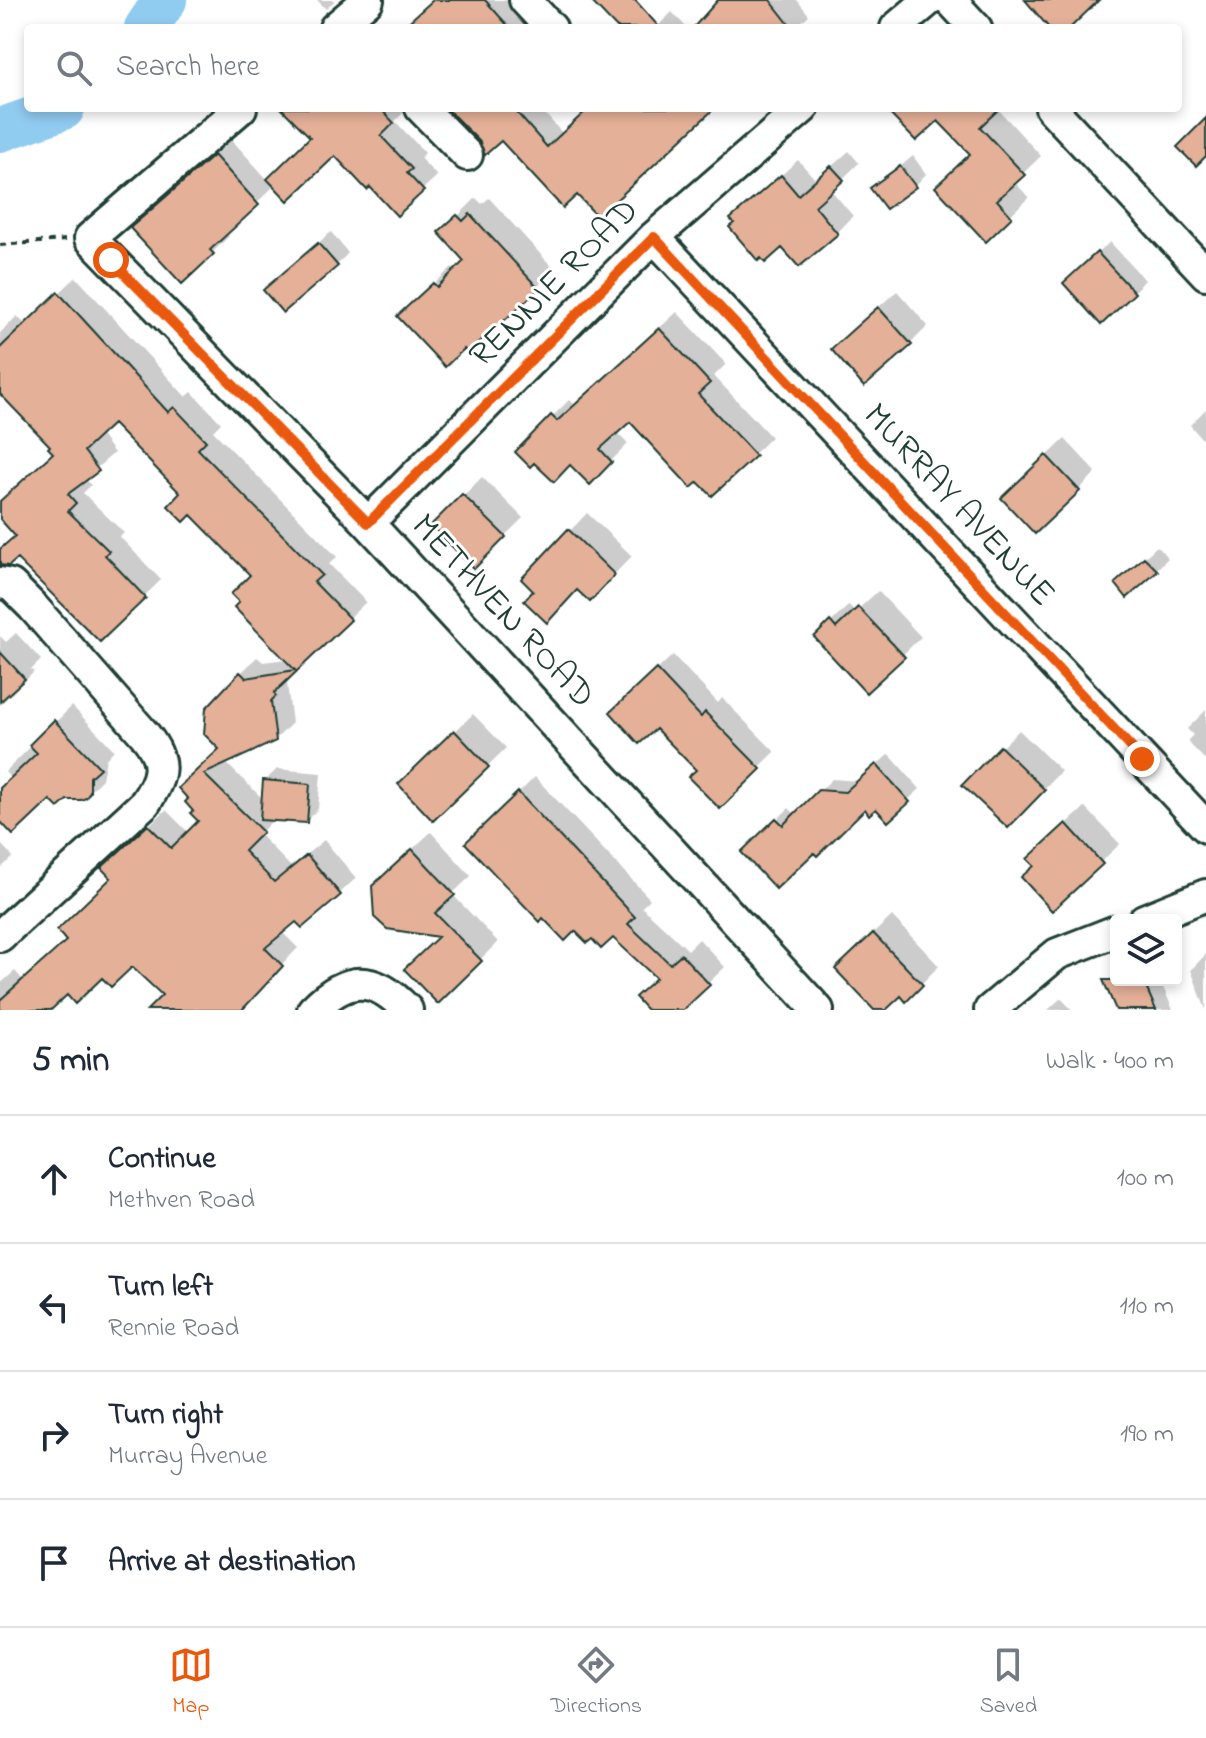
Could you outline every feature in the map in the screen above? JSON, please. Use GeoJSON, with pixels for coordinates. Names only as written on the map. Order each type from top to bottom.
{"type":"FeatureCollection","features":[{"type":"Feature","properties":{"kind":"street"},"geometry":{"type":"LineString","coordinates":[[342,24],[368,0]]}},
{"type":"Feature","properties":{"kind":"street"},"geometry":{"type":"LineString","coordinates":[[525,0],[547,24]]}},
{"type":"Feature","properties":{"kind":"street"},"geometry":{"type":"LineString","coordinates":[[901,24],[929,0]]}},
{"type":"Feature","properties":{"kind":"street"},"geometry":{"type":"LineString","coordinates":[[950,0],[972,24]]}},
{"type":"Feature","properties":{"kind":"street"},"geometry":{"type":"LineString","coordinates":[[90,238],[236,112]]}},
{"type":"Feature","properties":{"kind":"street"},"geometry":{"type":"LineString","coordinates":[[425,112],[467,155]]}},
{"type":"Feature","properties":{"kind":"street","name":"RENNIE ROAD"},"geometry":{"type":"LineString","coordinates":[[368,523],[654,237],[798,112]]}},
{"type":"Feature","properties":{"kind":"street"},"geometry":{"type":"LineString","coordinates":[[1055,112],[1206,274]]}},
{"type":"Feature","properties":{"kind":"street","name":"MURRAY AVENUE"},"geometry":{"type":"LineString","coordinates":[[654,237],[1206,827]]}},
{"type":"Feature","properties":{"kind":"street","name":"METHVEN ROAD"},"geometry":{"type":"LineString","coordinates":[[90,238],[368,523],[818,1010]]}},
{"type":"Feature","properties":{"kind":"street"},"geometry":{"type":"LineString","coordinates":[[0,583],[11,585],[33,607],[145,735],[158,752],[160,770],[155,788],[145,803],[0,936]]}},
{"type":"Feature","properties":{"kind":"street"},"geometry":{"type":"LineString","coordinates":[[1159,914],[1206,895]]}},
{"type":"Feature","properties":{"kind":"street"},"geometry":{"type":"LineString","coordinates":[[990,1010],[1057,954],[1110,933]]}},
{"type":"Feature","properties":{"kind":"street"},"geometry":{"type":"LineString","coordinates":[[313,1010],[334,990],[349,984],[365,983],[381,988],[407,1010]]}},
{"type":"Feature","properties":{"kind":"path"},"geometry":{"type":"LineString","coordinates":[[0,245],[90,238]]}},
{"type":"Feature","properties":{"kind":"building"},"geometry":{"type":"Polygon","coordinates":[[[433,0],[485,0],[506,24],[406,24],[433,0]]]}},
{"type":"Feature","properties":{"kind":"building"},"geometry":{"type":"Polygon","coordinates":[[[590,0],[635,0],[656,24],[613,24],[590,0]]]}},
{"type":"Feature","properties":{"kind":"building"},"geometry":{"type":"Polygon","coordinates":[[[718,0],[770,0],[789,24],[697,24],[718,0]]]}},
{"type":"Feature","properties":{"kind":"building"},"geometry":{"type":"Polygon","coordinates":[[[1025,0],[1099,0],[1074,24],[1046,24],[1025,0]]]}},
{"type":"Feature","properties":{"kind":"building"},"geometry":{"type":"Polygon","coordinates":[[[285,112],[384,112],[394,123],[381,136],[412,169],[407,173],[424,191],[397,216],[335,156],[288,201],[267,179],[310,137],[285,112]]]}},
{"type":"Feature","properties":{"kind":"building"},"geometry":{"type":"Polygon","coordinates":[[[450,112],[516,112],[547,147],[585,112],[711,112],[598,217],[577,195],[563,208],[501,141],[484,156],[480,142],[450,112]]]}},
{"type":"Feature","properties":{"kind":"building"},"geometry":{"type":"Polygon","coordinates":[[[888,112],[996,112],[980,127],[1025,175],[997,200],[1012,217],[986,242],[935,187],[970,154],[938,121],[916,141],[888,112]]]}},
{"type":"Feature","properties":{"kind":"building"},"geometry":{"type":"Polygon","coordinates":[[[1206,118],[1206,156],[1196,166],[1177,147],[1206,118]]]}},
{"type":"Feature","properties":{"kind":"building"},"geometry":{"type":"Polygon","coordinates":[[[214,155],[259,205],[210,250],[214,254],[182,284],[130,228],[214,155]]]}},
{"type":"Feature","properties":{"kind":"building"},"geometry":{"type":"Polygon","coordinates":[[[831,166],[844,180],[815,206],[838,234],[799,267],[782,248],[765,263],[761,258],[758,261],[729,227],[734,223],[730,219],[781,175],[798,195],[831,166]]]}},
{"type":"Feature","properties":{"kind":"building"},"geometry":{"type":"Polygon","coordinates":[[[900,166],[916,187],[886,209],[870,188],[900,166]]]}},
{"type":"Feature","properties":{"kind":"building"},"geometry":{"type":"Polygon","coordinates":[[[470,214],[539,289],[495,329],[467,352],[464,349],[445,367],[397,316],[433,283],[437,287],[464,261],[438,232],[457,215],[463,221],[470,214]]]}},
{"type":"Feature","properties":{"kind":"building"},"geometry":{"type":"Polygon","coordinates":[[[318,243],[338,266],[283,313],[263,290],[318,243]]]}},
{"type":"Feature","properties":{"kind":"building"},"geometry":{"type":"Polygon","coordinates":[[[1097,252],[1135,293],[1101,325],[1063,283],[1097,252]]]}},
{"type":"Feature","properties":{"kind":"building"},"geometry":{"type":"Polygon","coordinates":[[[58,292],[168,412],[174,407],[206,441],[198,449],[322,575],[314,582],[351,620],[274,693],[276,696],[271,701],[276,741],[204,774],[263,832],[244,851],[274,882],[307,855],[341,895],[302,928],[296,922],[265,948],[283,966],[242,1010],[147,1010],[162,995],[132,967],[111,987],[102,978],[75,1004],[67,995],[51,1010],[0,1010],[0,1000],[66,941],[57,930],[111,878],[101,868],[148,825],[171,848],[198,821],[185,802],[188,799],[178,788],[219,749],[204,734],[206,708],[240,672],[246,678],[295,670],[234,607],[239,602],[231,594],[250,575],[191,515],[184,522],[168,506],[180,493],[113,424],[84,451],[99,471],[68,494],[76,503],[68,511],[109,551],[105,555],[146,598],[100,642],[17,559],[9,566],[0,565],[0,549],[15,536],[0,519],[0,501],[53,453],[48,448],[50,446],[0,394],[0,348],[58,292]]]}},
{"type":"Feature","properties":{"kind":"building"},"geometry":{"type":"Polygon","coordinates":[[[878,307],[912,345],[864,387],[831,349],[878,307]]]}},
{"type":"Feature","properties":{"kind":"building"},"geometry":{"type":"Polygon","coordinates":[[[659,328],[710,383],[698,394],[756,456],[712,496],[698,482],[691,488],[630,422],[600,449],[612,462],[590,485],[570,465],[554,482],[534,463],[530,467],[515,452],[551,415],[557,421],[659,328]]]}},
{"type":"Feature","properties":{"kind":"building"},"geometry":{"type":"Polygon","coordinates":[[[1046,455],[1080,491],[1035,534],[1001,498],[1046,455]]]}},
{"type":"Feature","properties":{"kind":"building"},"geometry":{"type":"Polygon","coordinates":[[[462,494],[506,537],[474,569],[431,525],[462,494]]]}},
{"type":"Feature","properties":{"kind":"building"},"geometry":{"type":"Polygon","coordinates":[[[568,529],[615,575],[590,602],[577,590],[547,623],[524,601],[533,591],[521,579],[568,529]]]}},
{"type":"Feature","properties":{"kind":"building"},"geometry":{"type":"Polygon","coordinates":[[[1144,557],[1158,571],[1127,598],[1115,583],[1144,557]]]}},
{"type":"Feature","properties":{"kind":"building"},"geometry":{"type":"Polygon","coordinates":[[[858,607],[905,657],[866,693],[814,637],[830,621],[836,628],[858,607]]]}},
{"type":"Feature","properties":{"kind":"building"},"geometry":{"type":"Polygon","coordinates":[[[0,652],[25,679],[0,702],[0,652]]]}},
{"type":"Feature","properties":{"kind":"building"},"geometry":{"type":"Polygon","coordinates":[[[656,669],[701,717],[705,712],[761,769],[720,809],[688,777],[696,770],[656,729],[639,744],[610,712],[656,669]]]}},
{"type":"Feature","properties":{"kind":"building"},"geometry":{"type":"Polygon","coordinates":[[[54,720],[100,768],[90,777],[90,792],[86,798],[67,800],[58,808],[50,800],[13,835],[0,821],[0,788],[37,753],[29,745],[54,720]]]}},
{"type":"Feature","properties":{"kind":"building"},"geometry":{"type":"Polygon","coordinates":[[[454,730],[489,767],[433,821],[398,784],[454,730]]]}},
{"type":"Feature","properties":{"kind":"building"},"geometry":{"type":"Polygon","coordinates":[[[1000,746],[1045,790],[1008,828],[962,785],[1000,746]]]}},
{"type":"Feature","properties":{"kind":"building"},"geometry":{"type":"Polygon","coordinates":[[[876,764],[910,802],[888,822],[876,809],[869,815],[865,809],[817,856],[814,853],[776,889],[741,852],[776,818],[783,825],[818,790],[845,792],[876,764]]]}},
{"type":"Feature","properties":{"kind":"building"},"geometry":{"type":"Polygon","coordinates":[[[263,780],[310,784],[307,823],[260,820],[263,780]]]}},
{"type":"Feature","properties":{"kind":"building"},"geometry":{"type":"Polygon","coordinates":[[[518,792],[635,917],[628,924],[670,964],[681,954],[710,985],[683,1010],[647,1010],[635,997],[656,978],[613,938],[601,949],[592,939],[587,943],[575,931],[565,941],[543,918],[540,922],[465,843],[518,792]]]}},
{"type":"Feature","properties":{"kind":"building"},"geometry":{"type":"Polygon","coordinates":[[[1066,823],[1103,864],[1052,911],[1021,877],[1034,866],[1027,859],[1066,823]]]}},
{"type":"Feature","properties":{"kind":"building"},"geometry":{"type":"Polygon","coordinates":[[[412,849],[455,895],[435,913],[482,961],[438,1004],[404,969],[438,937],[387,929],[374,917],[372,886],[412,849]]]}},
{"type":"Feature","properties":{"kind":"building"},"geometry":{"type":"Polygon","coordinates":[[[873,933],[923,985],[906,1002],[901,996],[886,1010],[874,1010],[835,969],[873,933]]]}},
{"type":"Feature","properties":{"kind":"building"},"geometry":{"type":"Polygon","coordinates":[[[1103,980],[1110,980],[1110,986],[1146,986],[1156,1010],[1116,1010],[1103,980]]]}},
{"type":"Feature","properties":{"kind":"waterway"},"geometry":{"type":"LineString","coordinates":[[149,24],[165,0]]}},
{"type":"Feature","properties":{"kind":"waterway"},"geometry":{"type":"LineString","coordinates":[[0,130],[52,112]]}},
{"type":"Feature","properties":{"kind":"route"},"geometry":{"type":"LineString","coordinates":[[111,260],[368,523],[654,237],[1142,759]]}}]}
